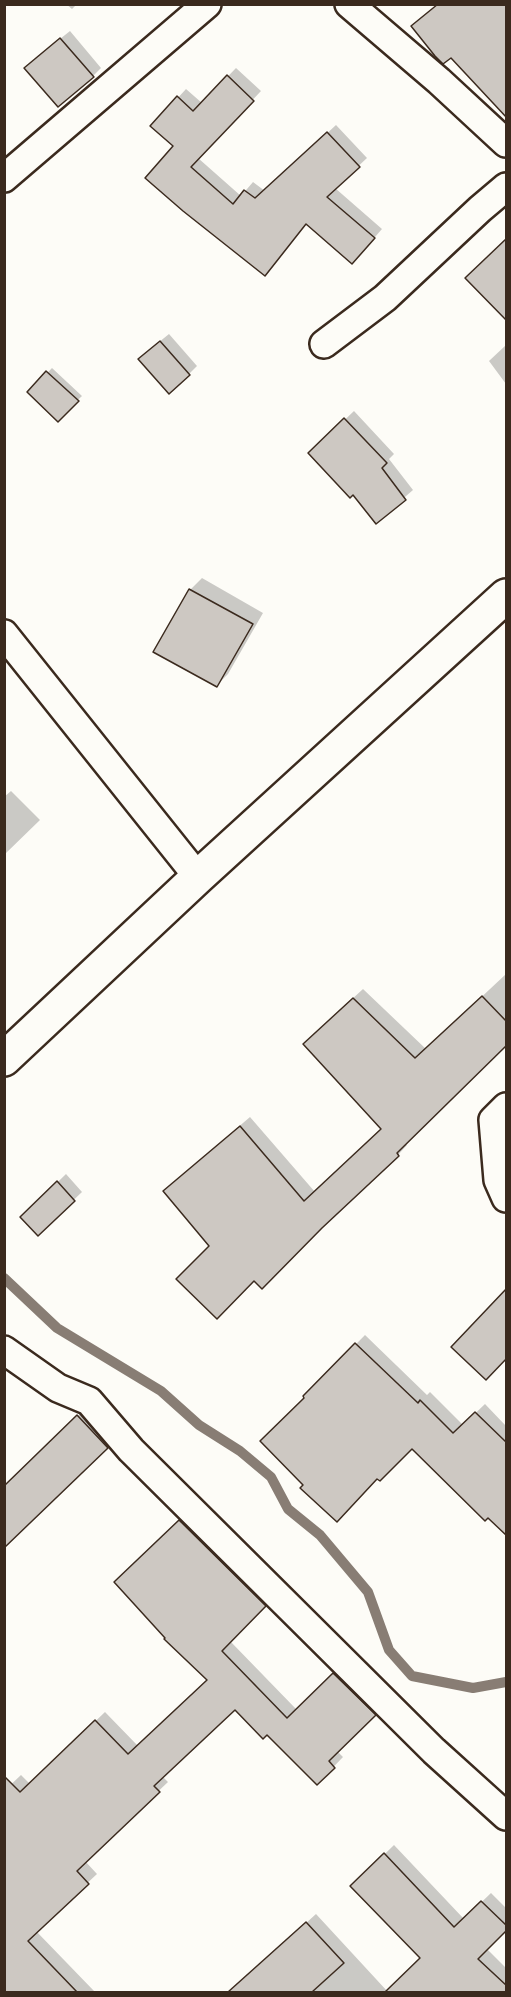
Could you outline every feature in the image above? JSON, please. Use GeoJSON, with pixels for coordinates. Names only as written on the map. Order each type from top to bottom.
{"type":"FeatureCollection","features":[{"type":"Feature","properties":{"kind":"main road"},"geometry":{"type":"LineString","coordinates":[[4,1059],[198,877],[507,596]]}},
{"type":"Feature","properties":{"kind":"street"},"geometry":{"type":"LineString","coordinates":[[4,178],[207,4]]}},
{"type":"Feature","properties":{"kind":"street"},"geometry":{"type":"LineString","coordinates":[[349,4],[507,143]]}},
{"type":"Feature","properties":{"kind":"street"},"geometry":{"type":"LineString","coordinates":[[324,344],[385,298],[480,209],[507,187]]}},
{"type":"Feature","properties":{"kind":"street"},"geometry":{"type":"LineString","coordinates":[[4,634],[198,877]]}},
{"type":"Feature","properties":{"kind":"street"},"geometry":{"type":"LineString","coordinates":[[507,1107],[493,1120],[498,1180],[507,1198]]}},
{"type":"Feature","properties":{"kind":"street"},"geometry":{"type":"LineString","coordinates":[[4,1350],[58,1388],[89,1401],[131,1450],[434,1751],[507,1816]]}},
{"type":"Feature","properties":{"kind":"building"},"geometry":{"type":"Polygon","coordinates":[[[438,4],[507,4],[507,118],[451,58],[443,64],[411,26],[438,4]]]}},
{"type":"Feature","properties":{"kind":"building"},"geometry":{"type":"Polygon","coordinates":[[[60,38],[94,77],[58,107],[24,68],[60,38]]]}},
{"type":"Feature","properties":{"kind":"building"},"geometry":{"type":"Polygon","coordinates":[[[227,75],[254,101],[191,167],[233,204],[244,190],[255,198],[327,132],[360,167],[327,197],[375,238],[352,264],[306,224],[265,276],[145,178],[173,146],[150,126],[177,96],[193,111],[227,75]]]}},
{"type":"Feature","properties":{"kind":"building"},"geometry":{"type":"Polygon","coordinates":[[[507,238],[507,321],[465,278],[507,238]]]}},
{"type":"Feature","properties":{"kind":"building"},"geometry":{"type":"Polygon","coordinates":[[[160,341],[190,375],[169,394],[138,359],[160,341]]]}},
{"type":"Feature","properties":{"kind":"building"},"geometry":{"type":"Polygon","coordinates":[[[46,371],[79,401],[58,422],[27,392],[46,371]]]}},
{"type":"Feature","properties":{"kind":"building"},"geometry":{"type":"Polygon","coordinates":[[[344,418],[387,463],[382,468],[406,500],[376,524],[353,495],[350,498],[308,453],[344,418]]]}},
{"type":"Feature","properties":{"kind":"building"},"geometry":{"type":"Polygon","coordinates":[[[189,589],[253,624],[217,687],[153,652],[189,589]]]}},
{"type":"Feature","properties":{"kind":"building"},"geometry":{"type":"Polygon","coordinates":[[[482,996],[507,1022],[507,1045],[397,1153],[399,1156],[322,1228],[262,1289],[254,1281],[217,1319],[176,1279],[209,1246],[163,1191],[240,1126],[304,1201],[381,1129],[303,1044],[353,998],[415,1058],[482,996]]]}},
{"type":"Feature","properties":{"kind":"building"},"geometry":{"type":"Polygon","coordinates":[[[57,1181],[75,1201],[38,1236],[20,1217],[57,1181]]]}},
{"type":"Feature","properties":{"kind":"building"},"geometry":{"type":"Polygon","coordinates":[[[507,1288],[507,1358],[486,1380],[451,1347],[507,1288]]]}},
{"type":"Feature","properties":{"kind":"building"},"geometry":{"type":"Polygon","coordinates":[[[355,1343],[418,1403],[420,1400],[453,1433],[475,1412],[507,1443],[507,1536],[488,1518],[485,1521],[412,1449],[380,1481],[377,1479],[337,1522],[300,1488],[303,1485],[260,1441],[355,1343]]]}},
{"type":"Feature","properties":{"kind":"building"},"geometry":{"type":"Polygon","coordinates":[[[77,1415],[108,1448],[4,1548],[4,1486],[77,1415]]]}},
{"type":"Feature","properties":{"kind":"building"},"geometry":{"type":"Polygon","coordinates":[[[179,1520],[266,1606],[222,1651],[287,1718],[333,1673],[376,1715],[329,1761],[335,1768],[317,1785],[267,1735],[263,1739],[235,1710],[154,1786],[160,1792],[77,1871],[89,1884],[28,1941],[77,1992],[4,1992],[4,1776],[20,1792],[95,1720],[128,1754],[207,1680],[164,1639],[114,1582],[179,1520]]]}},
{"type":"Feature","properties":{"kind":"building"},"geometry":{"type":"Polygon","coordinates":[[[384,1853],[454,1927],[481,1901],[507,1926],[507,1930],[478,1959],[507,1986],[507,1992],[385,1992],[420,1958],[350,1886],[384,1853]]]}},
{"type":"Feature","properties":{"kind":"building"},"geometry":{"type":"Polygon","coordinates":[[[306,1922],[344,1963],[312,1992],[228,1992],[306,1922]]]}},
{"type":"Feature","properties":{"kind":"waterway"},"geometry":{"type":"LineString","coordinates":[[4,1278],[57,1328],[161,1391],[199,1425],[240,1451],[271,1477],[288,1509],[320,1535],[368,1592],[389,1650],[412,1676],[473,1688],[506,1682]]}}]}
